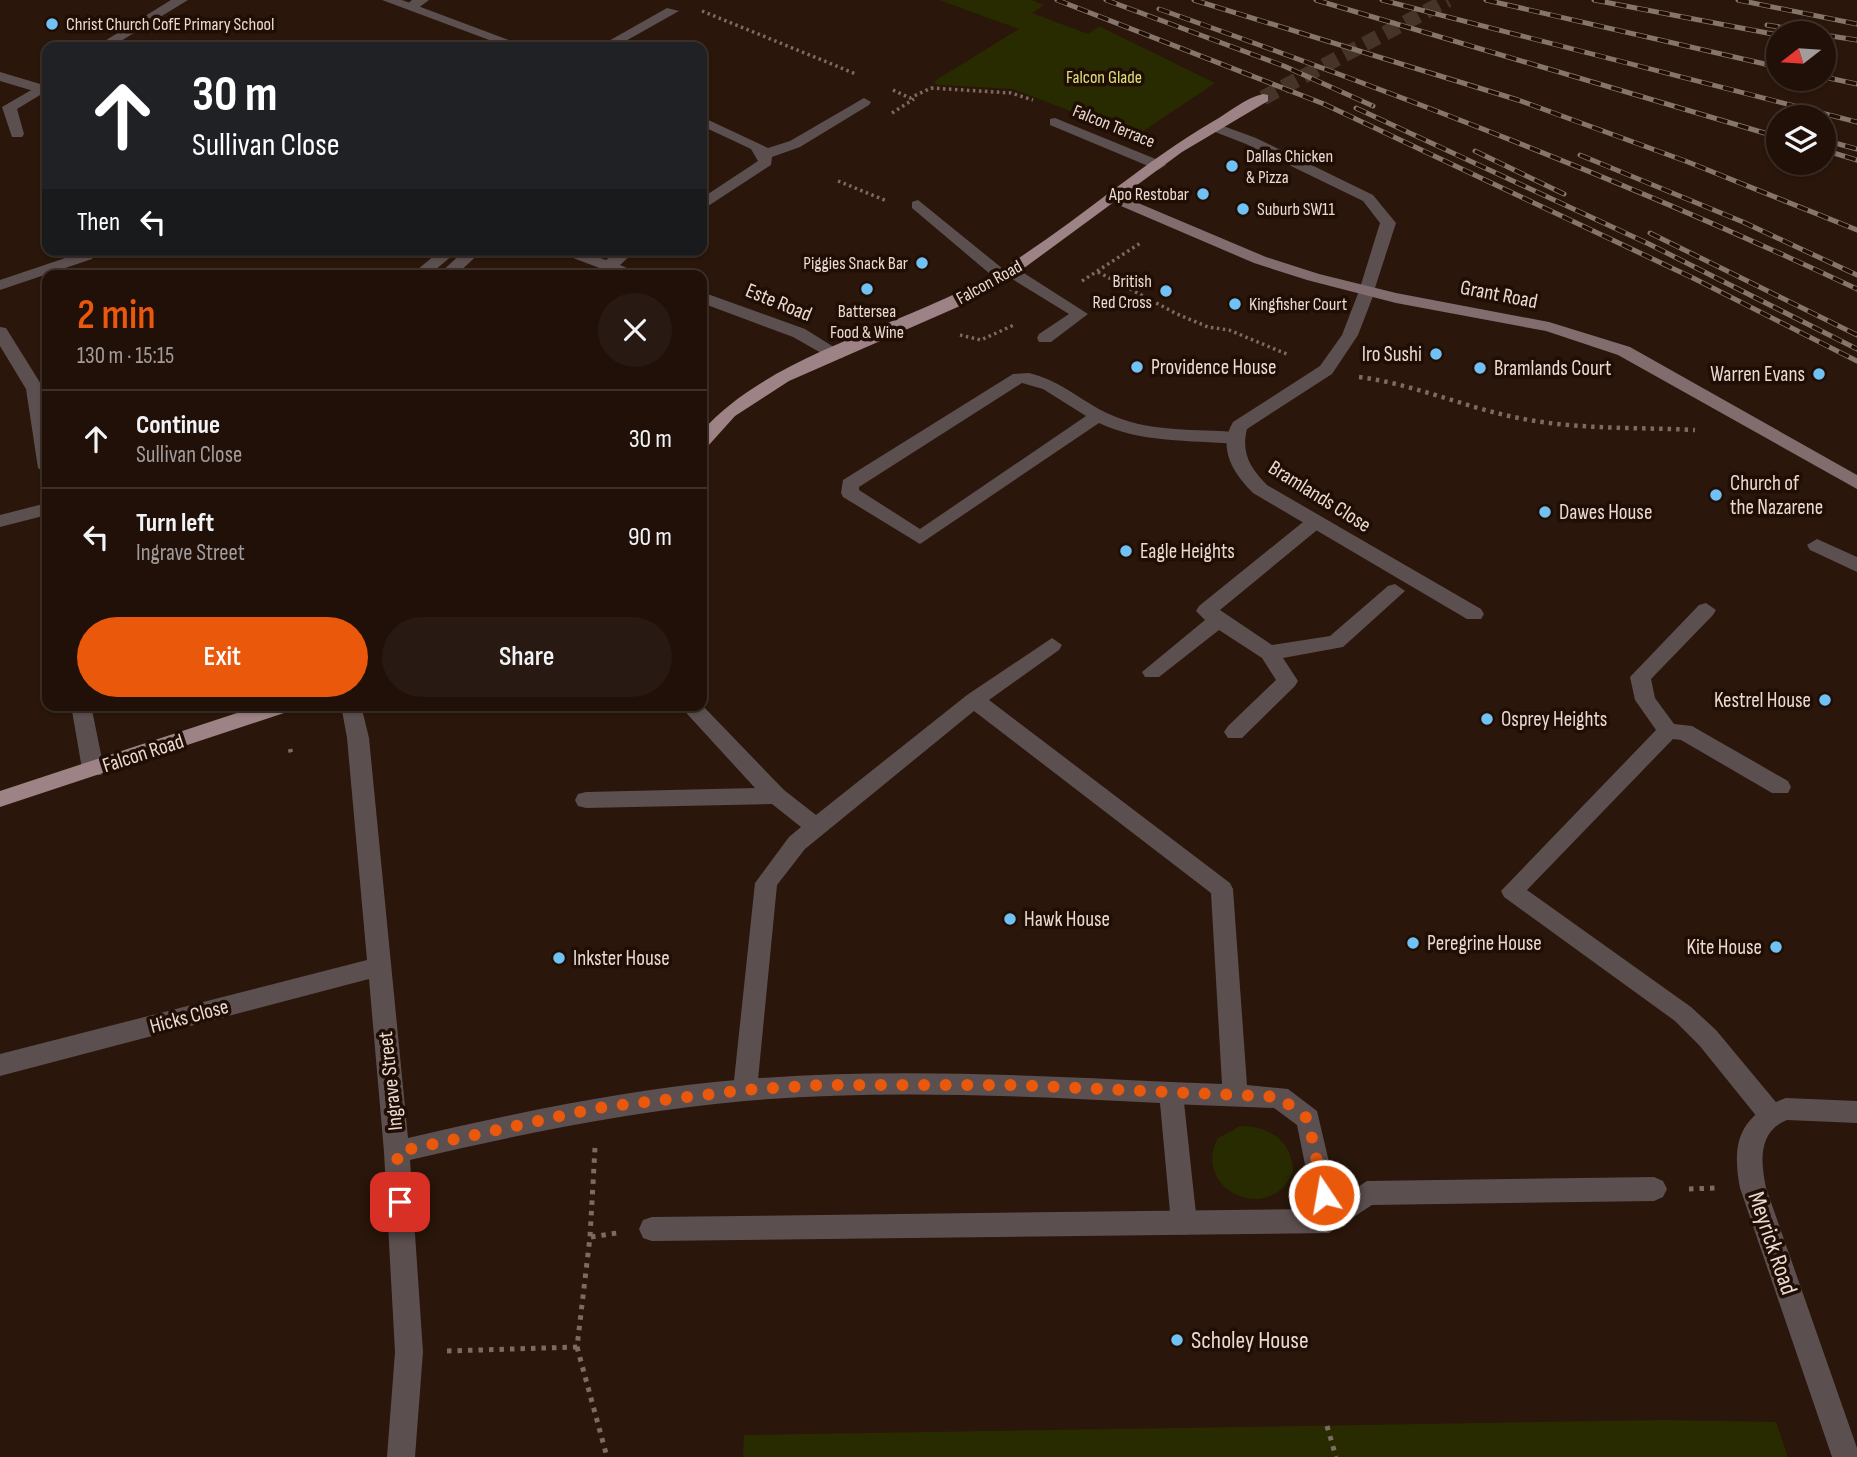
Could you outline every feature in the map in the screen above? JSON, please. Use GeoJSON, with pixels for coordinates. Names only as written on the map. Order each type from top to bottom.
{"type":"FeatureCollection","features":[{"type":"Feature","properties":{"kind":"main road","name":"Falcon Road"},"geometry":{"type":"LineString","coordinates":[[707,436],[729,412],[763,388],[954,302],[1006,274],[1177,149],[1263,98]]}},
{"type":"Feature","properties":{"kind":"main road","name":"Falcon Road"},"geometry":{"type":"LineString","coordinates":[[0,799],[268,711]]}},
{"type":"Feature","properties":{"kind":"street"},"geometry":{"type":"LineString","coordinates":[[110,42],[181,0]]}},
{"type":"Feature","properties":{"kind":"street"},"geometry":{"type":"LineString","coordinates":[[389,0],[417,3],[508,42]]}},
{"type":"Feature","properties":{"kind":"street"},"geometry":{"type":"LineString","coordinates":[[614,42],[671,11]]}},
{"type":"Feature","properties":{"kind":"street"},"geometry":{"type":"LineString","coordinates":[[0,76],[42,87]]}},
{"type":"Feature","properties":{"kind":"street"},"geometry":{"type":"LineString","coordinates":[[17,134],[9,107],[42,88]]}},
{"type":"Feature","properties":{"kind":"street"},"geometry":{"type":"LineString","coordinates":[[764,155],[795,145],[864,102]]}},
{"type":"Feature","properties":{"kind":"street","name":"Falcon Terrace"},"geometry":{"type":"LineString","coordinates":[[1055,122],[1158,165]]}},
{"type":"Feature","properties":{"kind":"street"},"geometry":{"type":"LineString","coordinates":[[707,123],[756,146],[764,155],[764,166],[707,202]]}},
{"type":"Feature","properties":{"kind":"street"},"geometry":{"type":"LineString","coordinates":[[1098,416],[920,538],[850,494],[850,484],[1019,378],[1032,377],[1098,416],[1123,427],[1235,438],[1239,426],[1326,370],[1350,335],[1388,223],[1368,198],[1251,141],[1215,127]]}},
{"type":"Feature","properties":{"kind":"street","name":"Grant Road"},"geometry":{"type":"LineString","coordinates":[[1112,197],[1260,260],[1367,291],[1549,327],[1624,351],[1857,483]]}},
{"type":"Feature","properties":{"kind":"street"},"geometry":{"type":"LineString","coordinates":[[918,205],[975,256],[1080,314],[1045,338]]}},
{"type":"Feature","properties":{"kind":"street"},"geometry":{"type":"LineString","coordinates":[[44,270],[86,256]]}},
{"type":"Feature","properties":{"kind":"street"},"geometry":{"type":"LineString","coordinates":[[425,270],[443,256]]}},
{"type":"Feature","properties":{"kind":"street"},"geometry":{"type":"LineString","coordinates":[[452,270],[468,256]]}},
{"type":"Feature","properties":{"kind":"street"},"geometry":{"type":"LineString","coordinates":[[578,256],[621,270]]}},
{"type":"Feature","properties":{"kind":"street"},"geometry":{"type":"LineString","coordinates":[[609,266],[621,256]]}},
{"type":"Feature","properties":{"kind":"street"},"geometry":{"type":"LineString","coordinates":[[0,285],[42,271]]}},
{"type":"Feature","properties":{"kind":"street","name":"Este Road"},"geometry":{"type":"LineString","coordinates":[[707,299],[799,332],[836,354]]}},
{"type":"Feature","properties":{"kind":"street"},"geometry":{"type":"LineString","coordinates":[[0,332],[35,389],[42,435]]}},
{"type":"Feature","properties":{"kind":"street","name":"Bramlands Close"},"geometry":{"type":"LineString","coordinates":[[1235,438],[1236,461],[1246,476],[1260,489],[1474,614]]}},
{"type":"Feature","properties":{"kind":"street"},"geometry":{"type":"LineString","coordinates":[[0,521],[42,510]]}},
{"type":"Feature","properties":{"kind":"street"},"geometry":{"type":"LineString","coordinates":[[1235,732],[1288,681],[1269,653],[1206,611],[1315,522]]}},
{"type":"Feature","properties":{"kind":"street"},"geometry":{"type":"LineString","coordinates":[[1817,545],[1857,565]]}},
{"type":"Feature","properties":{"kind":"street"},"geometry":{"type":"LineString","coordinates":[[1269,653],[1336,642],[1395,591]]}},
{"type":"Feature","properties":{"kind":"street"},"geometry":{"type":"LineString","coordinates":[[1668,732],[1645,700],[1640,677],[1706,610]]}},
{"type":"Feature","properties":{"kind":"street"},"geometry":{"type":"LineString","coordinates":[[1152,672],[1218,620]]}},
{"type":"Feature","properties":{"kind":"street"},"geometry":{"type":"LineString","coordinates":[[745,1090],[766,883],[797,843],[910,749],[1052,645]]}},
{"type":"Feature","properties":{"kind":"street"},"geometry":{"type":"LineString","coordinates":[[974,701],[1222,889],[1235,1095]]}},
{"type":"Feature","properties":{"kind":"street"},"geometry":{"type":"LineString","coordinates":[[82,711],[93,769]]}},
{"type":"Feature","properties":{"kind":"street","name":"Ingrave Street"},"geometry":{"type":"LineString","coordinates":[[352,711],[358,738],[397,1152],[409,1352],[401,1457]]}},
{"type":"Feature","properties":{"kind":"street"},"geometry":{"type":"LineString","coordinates":[[695,711],[776,796],[817,827]]}},
{"type":"Feature","properties":{"kind":"street"},"geometry":{"type":"LineString","coordinates":[[1780,787],[1685,732],[1668,732],[1512,891],[1684,1015],[1735,1069],[1754,1097],[1771,1115],[1786,1109],[1857,1112]]}},
{"type":"Feature","properties":{"kind":"street"},"geometry":{"type":"LineString","coordinates":[[586,800],[776,796]]}},
{"type":"Feature","properties":{"kind":"street","name":"Hicks Close"},"geometry":{"type":"LineString","coordinates":[[0,1065],[379,967]]}},
{"type":"Feature","properties":{"kind":"street"},"geometry":{"type":"LineString","coordinates":[[397,1152],[597,1108],[745,1090],[819,1085],[1015,1085],[1279,1097],[1308,1119],[1329,1221]]}},
{"type":"Feature","properties":{"kind":"street"},"geometry":{"type":"LineString","coordinates":[[1171,1093],[1184,1223]]}},
{"type":"Feature","properties":{"kind":"street","name":"Meyrick Road"},"geometry":{"type":"LineString","coordinates":[[1771,1115],[1756,1132],[1746,1158],[1753,1188],[1846,1457]]}},
{"type":"Feature","properties":{"kind":"street"},"geometry":{"type":"LineString","coordinates":[[652,1229],[1329,1221],[1367,1193],[1654,1189]]}},
{"type":"Feature","properties":{"kind":"path"},"geometry":{"type":"LineString","coordinates":[[698,9],[861,76]]}},
{"type":"Feature","properties":{"kind":"path"},"geometry":{"type":"LineString","coordinates":[[886,87],[911,98],[931,88],[1011,93],[1066,112],[1055,122]]}},
{"type":"Feature","properties":{"kind":"path"},"geometry":{"type":"LineString","coordinates":[[894,101],[905,105]]}},
{"type":"Feature","properties":{"kind":"path"},"geometry":{"type":"LineString","coordinates":[[838,181],[894,204],[918,205]]}},
{"type":"Feature","properties":{"kind":"path"},"geometry":{"type":"LineString","coordinates":[[1182,227],[1149,237],[1098,272],[1177,314],[1208,327],[1229,330],[1299,359]]}},
{"type":"Feature","properties":{"kind":"path"},"geometry":{"type":"LineString","coordinates":[[1355,377],[1375,378],[1473,409],[1532,420],[1704,431]]}},
{"type":"Feature","properties":{"kind":"path"},"geometry":{"type":"LineString","coordinates":[[290,750],[292,757]]}},
{"type":"Feature","properties":{"kind":"path"},"geometry":{"type":"LineString","coordinates":[[597,1108],[590,1237],[577,1347],[607,1457]]}},
{"type":"Feature","properties":{"kind":"path"},"geometry":{"type":"LineString","coordinates":[[1654,1189],[1753,1188]]}},
{"type":"Feature","properties":{"kind":"path"},"geometry":{"type":"LineString","coordinates":[[409,1352],[577,1347]]}},
{"type":"Feature","properties":{"kind":"path"},"geometry":{"type":"LineString","coordinates":[[1327,1426],[1336,1457]]}},
{"type":"Feature","properties":{"kind":"green space","name":"Falcon Glade"},"geometry":{"type":"Polygon","coordinates":[[[939,0],[1032,0],[1044,5],[1032,13],[1088,34],[1099,26],[1215,83],[1136,136],[1013,89],[939,85],[933,82],[1019,29],[939,0]]]}},
{"type":"Feature","properties":{"kind":"green space"},"geometry":{"type":"Polygon","coordinates":[[[1240,1126],[1260,1129],[1277,1137],[1292,1160],[1293,1171],[1283,1188],[1268,1197],[1253,1199],[1237,1195],[1224,1186],[1215,1173],[1212,1157],[1218,1138],[1240,1126]]]}},
{"type":"Feature","properties":{"kind":"green space"},"geometry":{"type":"Polygon","coordinates":[[[1665,1420],[1776,1422],[1788,1457],[743,1457],[744,1435],[1665,1420]]]}},
{"type":"Feature","properties":{"kind":"tunnel"},"geometry":{"type":"LineString","coordinates":[[1263,98],[1448,0]]}},
{"type":"Feature","properties":{"kind":"railway"},"geometry":{"type":"LineString","coordinates":[[1057,0],[1324,104],[1693,278],[1857,361]]}},
{"type":"Feature","properties":{"kind":"railway"},"geometry":{"type":"LineString","coordinates":[[1106,0],[1284,66],[1373,106]]}},
{"type":"Feature","properties":{"kind":"railway"},"geometry":{"type":"LineString","coordinates":[[1194,0],[1518,100],[1688,162],[1857,230]]}},
{"type":"Feature","properties":{"kind":"railway"},"geometry":{"type":"LineString","coordinates":[[1316,0],[1766,133]]}},
{"type":"Feature","properties":{"kind":"railway"},"geometry":{"type":"LineString","coordinates":[[1382,0],[1857,122]]}},
{"type":"Feature","properties":{"kind":"railway"},"geometry":{"type":"LineString","coordinates":[[1486,0],[1766,64]]}},
{"type":"Feature","properties":{"kind":"railway"},"geometry":{"type":"LineString","coordinates":[[1594,0],[1766,33]]}},
{"type":"Feature","properties":{"kind":"railway"},"geometry":{"type":"LineString","coordinates":[[1738,0],[1857,24]]}},
{"type":"Feature","properties":{"kind":"railway"},"geometry":{"type":"LineString","coordinates":[[1159,9],[1512,140],[1686,212],[1857,289]]}},
{"type":"Feature","properties":{"kind":"railway"},"geometry":{"type":"LineString","coordinates":[[1836,37],[1857,40]]}},
{"type":"Feature","properties":{"kind":"railway"},"geometry":{"type":"LineString","coordinates":[[1836,80],[1857,84]]}},
{"type":"Feature","properties":{"kind":"railway"},"geometry":{"type":"LineString","coordinates":[[1356,108],[1649,244],[1857,349]]}},
{"type":"Feature","properties":{"kind":"railway"},"geometry":{"type":"LineString","coordinates":[[1836,143],[1857,149]]}},
{"type":"Feature","properties":{"kind":"railway"},"geometry":{"type":"LineString","coordinates":[[1475,151],[1564,194]]}},
{"type":"Feature","properties":{"kind":"railway"},"geometry":{"type":"LineString","coordinates":[[1836,154],[1857,160]]}},
{"type":"Feature","properties":{"kind":"railway"},"geometry":{"type":"LineString","coordinates":[[1580,155],[1743,222],[1857,275]]}},
{"type":"Feature","properties":{"kind":"railway"},"geometry":{"type":"LineString","coordinates":[[1650,233],[1857,335]]}},
{"type":"Feature","properties":{"kind":"place","name":"Christ Church CofE Primary School"},"geometry":{"type":"Point","coordinates":[52,24]}},
{"type":"Feature","properties":{"kind":"place","name":"Dallas Chicken & Pizza"},"geometry":{"type":"Point","coordinates":[1232,166]}},
{"type":"Feature","properties":{"kind":"place","name":"Apo Restobar"},"geometry":{"type":"Point","coordinates":[1203,194]}},
{"type":"Feature","properties":{"kind":"place","name":"Suburb SW11"},"geometry":{"type":"Point","coordinates":[1243,209]}},
{"type":"Feature","properties":{"kind":"place","name":"Piggies Snack Bar"},"geometry":{"type":"Point","coordinates":[922,263]}},
{"type":"Feature","properties":{"kind":"place","name":"Battersea Food & Wine"},"geometry":{"type":"Point","coordinates":[867,289]}},
{"type":"Feature","properties":{"kind":"place","name":"British Red Cross"},"geometry":{"type":"Point","coordinates":[1166,291]}},
{"type":"Feature","properties":{"kind":"place","name":"Kingfisher Court"},"geometry":{"type":"Point","coordinates":[1235,304]}},
{"type":"Feature","properties":{"kind":"place","name":"Iro Sushi"},"geometry":{"type":"Point","coordinates":[1436,354]}},
{"type":"Feature","properties":{"kind":"place","name":"Providence House"},"geometry":{"type":"Point","coordinates":[1137,367]}},
{"type":"Feature","properties":{"kind":"place","name":"Bramlands Court"},"geometry":{"type":"Point","coordinates":[1480,368]}},
{"type":"Feature","properties":{"kind":"place","name":"Warren Evans"},"geometry":{"type":"Point","coordinates":[1819,374]}},
{"type":"Feature","properties":{"kind":"place","name":"Church of the Nazarene"},"geometry":{"type":"Point","coordinates":[1716,495]}},
{"type":"Feature","properties":{"kind":"place","name":"Dawes House"},"geometry":{"type":"Point","coordinates":[1545,512]}},
{"type":"Feature","properties":{"kind":"place","name":"Eagle Heights"},"geometry":{"type":"Point","coordinates":[1126,551]}},
{"type":"Feature","properties":{"kind":"place","name":"Kestrel House"},"geometry":{"type":"Point","coordinates":[1825,700]}},
{"type":"Feature","properties":{"kind":"place","name":"Osprey Heights"},"geometry":{"type":"Point","coordinates":[1487,719]}},
{"type":"Feature","properties":{"kind":"place","name":"Hawk House"},"geometry":{"type":"Point","coordinates":[1010,919]}},
{"type":"Feature","properties":{"kind":"place","name":"Peregrine House"},"geometry":{"type":"Point","coordinates":[1413,943]}},
{"type":"Feature","properties":{"kind":"place","name":"Kite House"},"geometry":{"type":"Point","coordinates":[1776,947]}},
{"type":"Feature","properties":{"kind":"place","name":"Inkster House"},"geometry":{"type":"Point","coordinates":[559,958]}},
{"type":"Feature","properties":{"kind":"place","name":"Scholey House"},"geometry":{"type":"Point","coordinates":[1177,1340]}},
{"type":"Feature","properties":{"kind":"route"},"geometry":{"type":"LineString","coordinates":[[400,1202],[397,1152],[597,1108],[745,1090],[819,1085],[1015,1085],[1279,1097],[1308,1119],[1324,1195]]}}]}
